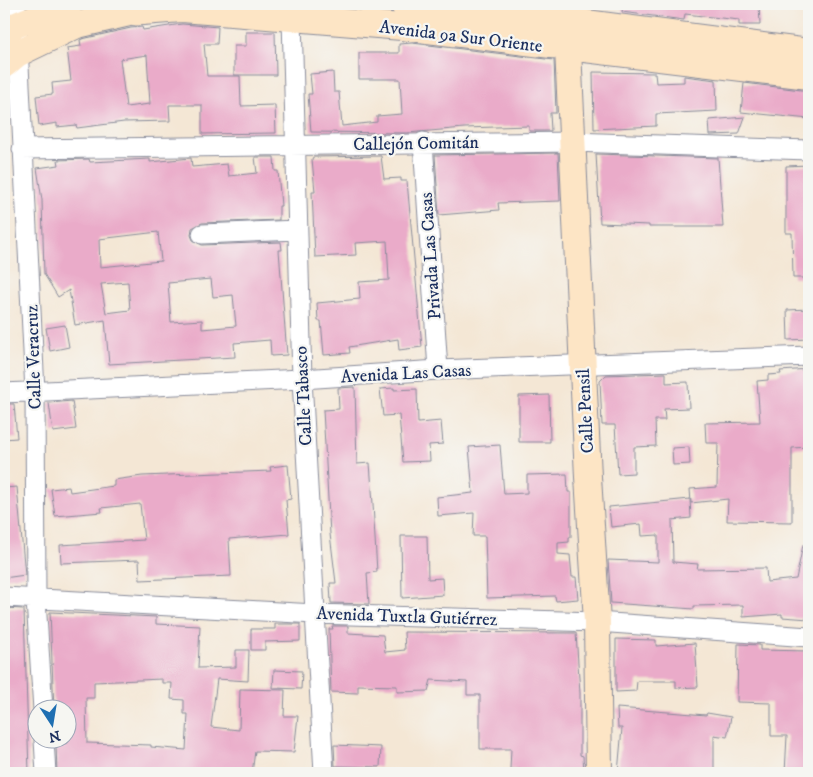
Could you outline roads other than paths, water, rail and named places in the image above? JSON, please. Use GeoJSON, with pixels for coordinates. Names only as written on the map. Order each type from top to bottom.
{"type":"FeatureCollection","features":[{"type":"Feature","properties":{"kind":"main road"},"geometry":{"type":"LineString","coordinates":[[11,36],[69,4]]}},
{"type":"Feature","properties":{"kind":"main road","name":"Avenida 9a Sur Oriente"},"geometry":{"type":"LineString","coordinates":[[403,4],[568,12],[809,52]]}},
{"type":"Feature","properties":{"kind":"main road","name":"Avenida 9a Sur Oriente"},"geometry":{"type":"LineString","coordinates":[[11,36],[78,25],[129,13],[182,9],[402,27],[568,49],[809,76]]}},
{"type":"Feature","properties":{"kind":"main road","name":"Calle Pensil"},"geometry":{"type":"LineString","coordinates":[[568,12],[582,366],[597,622],[599,773]]}},
{"type":"Feature","properties":{"kind":"street","name":"Calle Tabasco"},"geometry":{"type":"LineString","coordinates":[[292,19],[302,379],[324,773]]}},
{"type":"Feature","properties":{"kind":"street","name":"Calle Veracruz"},"geometry":{"type":"LineString","coordinates":[[11,36],[22,149],[35,392],[36,600],[41,700]]}},
{"type":"Feature","properties":{"kind":"street","name":"Callejón Comitán"},"geometry":{"type":"LineString","coordinates":[[22,149],[423,142],[572,142],[809,150]]}},
{"type":"Feature","properties":{"kind":"street","name":"Privada Las Casas"},"geometry":{"type":"LineString","coordinates":[[423,142],[438,370]]}},
{"type":"Feature","properties":{"kind":"street"},"geometry":{"type":"LineString","coordinates":[[202,234],[297,230]]}},
{"type":"Feature","properties":{"kind":"street","name":"Avenida Las Casas"},"geometry":{"type":"LineString","coordinates":[[4,393],[302,379],[438,370],[809,356]]}},
{"type":"Feature","properties":{"kind":"street","name":"Avenida Tuxtla Gutiérrez"},"geometry":{"type":"LineString","coordinates":[[4,597],[315,614],[597,622],[809,637]]}},
{"type":"Feature","properties":{"kind":"street"},"geometry":{"type":"LineString","coordinates":[[45,750],[46,773]]}}]}
